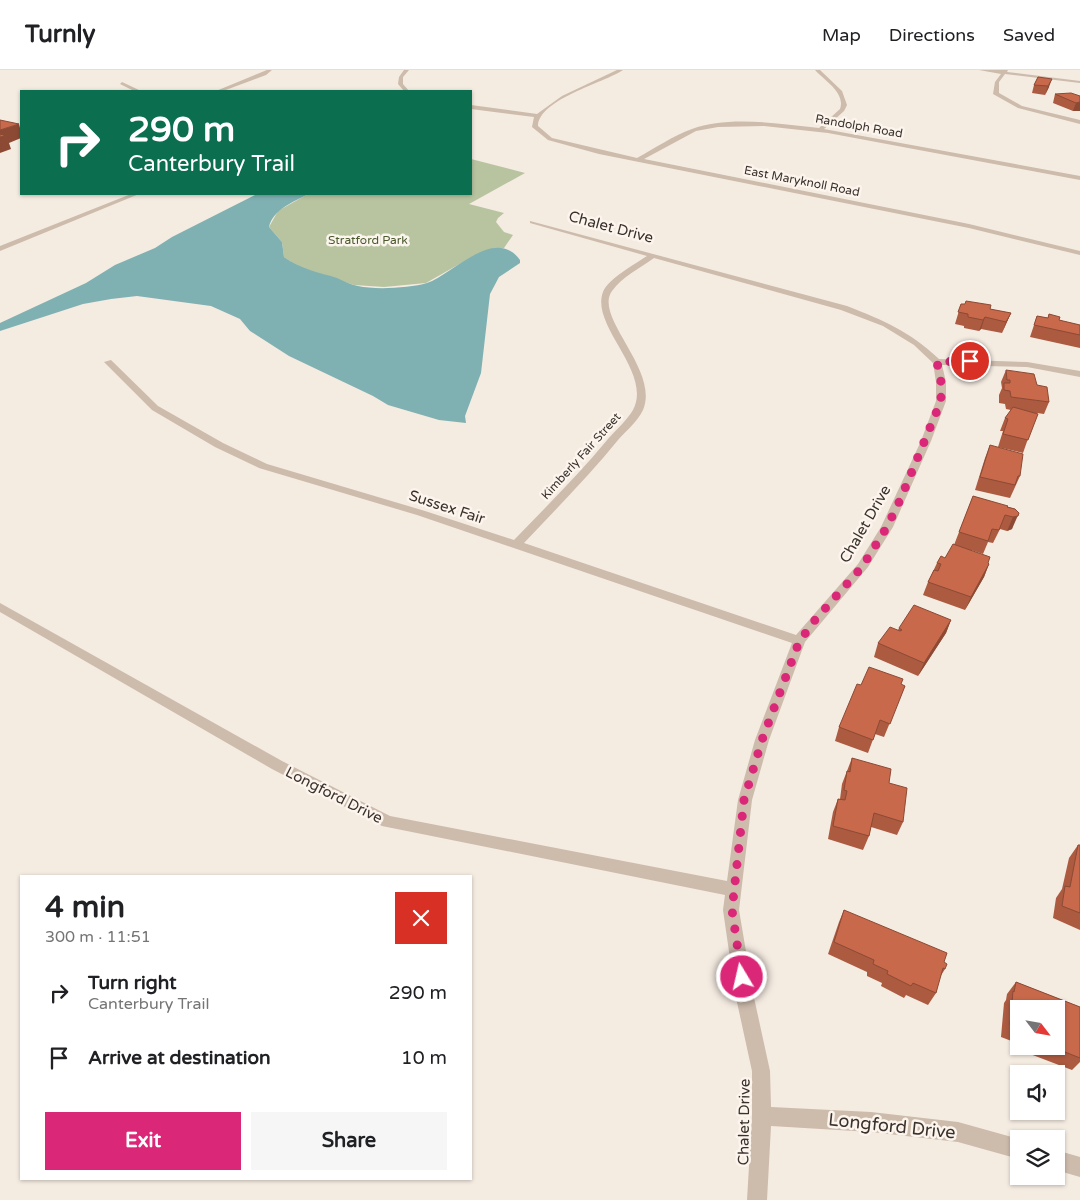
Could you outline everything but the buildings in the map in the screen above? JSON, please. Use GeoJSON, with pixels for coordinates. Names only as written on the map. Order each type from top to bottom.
{"type":"FeatureCollection","features":[{"type":"Feature","properties":{"kind":"street"},"geometry":{"type":"LineString","coordinates":[[222,90],[270,70]]}},
{"type":"Feature","properties":{"kind":"street"},"geometry":{"type":"LineString","coordinates":[[406,90],[400,84],[401,77],[407,70]]}},
{"type":"Feature","properties":{"kind":"street"},"geometry":{"type":"LineString","coordinates":[[472,107],[537,116],[554,103],[621,70]]}},
{"type":"Feature","properties":{"kind":"street"},"geometry":{"type":"LineString","coordinates":[[817,70],[840,92],[844,105],[842,110],[820,130]]}},
{"type":"Feature","properties":{"kind":"street"},"geometry":{"type":"LineString","coordinates":[[981,70],[1005,71],[1080,82]]}},
{"type":"Feature","properties":{"kind":"street"},"geometry":{"type":"LineString","coordinates":[[1005,71],[997,82],[996,94],[1020,107],[1080,122]]}},
{"type":"Feature","properties":{"kind":"street"},"geometry":{"type":"LineString","coordinates":[[122,83],[135,90]]}},
{"type":"Feature","properties":{"kind":"street","name":"East Maryknoll Road"},"geometry":{"type":"LineString","coordinates":[[537,116],[535,127],[550,139],[638,160],[969,226],[1080,253]]}},
{"type":"Feature","properties":{"kind":"street","name":"Randolph Road"},"geometry":{"type":"LineString","coordinates":[[638,160],[694,130],[718,125],[764,124],[820,130],[1080,178]]}},
{"type":"Feature","properties":{"kind":"street"},"geometry":{"type":"LineString","coordinates":[[0,249],[134,195]]}},
{"type":"Feature","properties":{"kind":"street","name":"Chalet Drive"},"geometry":{"type":"LineString","coordinates":[[532,222],[844,308],[886,324],[917,344],[937,362],[941,382],[941,401],[901,498],[887,527],[862,567],[815,620],[799,642],[762,740],[744,800],[732,910],[744,994],[761,1070],[762,1116],[757,1200]]}},
{"type":"Feature","properties":{"kind":"street","name":"Kimberly Fair Street"},"geometry":{"type":"LineString","coordinates":[[516,544],[592,465],[638,410],[641,392],[632,362],[609,321],[606,308],[607,292],[618,280],[653,255]]}},
{"type":"Feature","properties":{"kind":"street"},"geometry":{"type":"LineString","coordinates":[[937,362],[970,361],[1021,365],[1080,374]]}},
{"type":"Feature","properties":{"kind":"street","name":"Sussex Fair"},"geometry":{"type":"LineString","coordinates":[[108,362],[155,408],[219,445],[263,466],[421,513],[516,544],[799,642]]}},
{"type":"Feature","properties":{"kind":"street","name":"Longford Drive"},"geometry":{"type":"LineString","coordinates":[[0,607],[277,765],[387,822],[734,890]]}},
{"type":"Feature","properties":{"kind":"street","name":"Longford Drive"},"geometry":{"type":"LineString","coordinates":[[762,1116],[871,1122],[958,1132],[1010,1146]]}},
{"type":"Feature","properties":{"kind":"street"},"geometry":{"type":"LineString","coordinates":[[1065,1163],[1080,1167]]}},
{"type":"Feature","properties":{"kind":"green space","name":"Stratford Park"},"geometry":{"type":"Polygon","coordinates":[[[472,159],[525,173],[469,204],[504,213],[496,222],[504,232],[513,235],[504,248],[487,250],[477,254],[426,283],[384,287],[354,285],[299,267],[284,257],[282,242],[269,227],[278,211],[306,195],[472,195],[472,159]]]}},
{"type":"Feature","properties":{"kind":"water"},"geometry":{"type":"Polygon","coordinates":[[[255,195],[306,195],[279,211],[269,227],[282,242],[284,257],[303,267],[348,283],[365,287],[392,288],[427,283],[474,255],[498,248],[510,251],[520,260],[520,263],[499,277],[490,294],[481,373],[465,416],[466,423],[439,420],[388,405],[289,356],[250,331],[240,319],[211,306],[137,296],[111,299],[83,304],[0,331],[0,323],[86,283],[115,265],[155,248],[172,237],[255,195]]]}},
{"type":"Feature","properties":{"kind":"route"},"geometry":{"type":"LineString","coordinates":[[742,977],[732,910],[744,800],[762,740],[799,642],[815,620],[862,567],[887,527],[901,498],[941,401],[941,382],[937,362],[970,361]]}}]}
